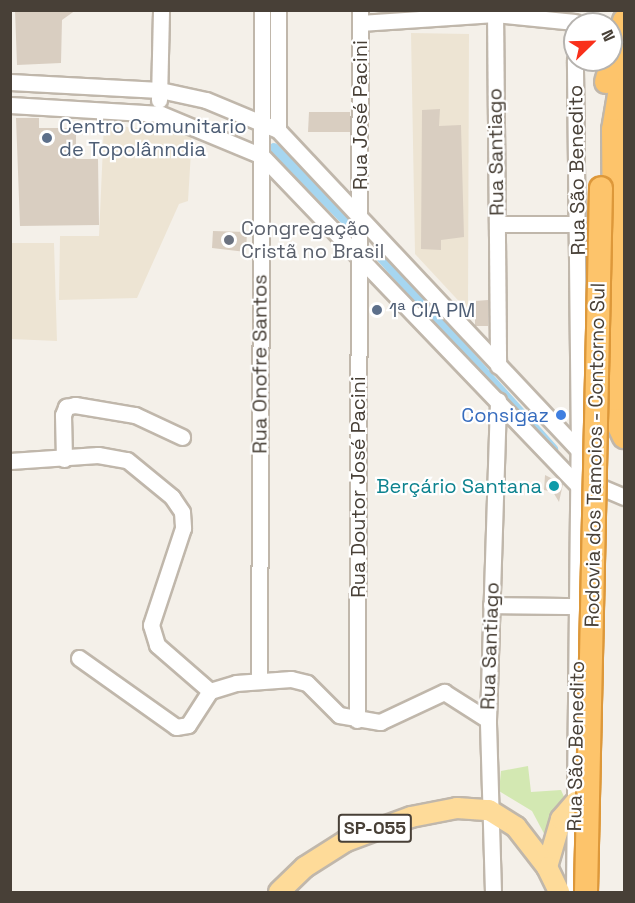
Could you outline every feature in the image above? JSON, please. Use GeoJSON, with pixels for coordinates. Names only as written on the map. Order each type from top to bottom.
{"type":"FeatureCollection","features":[{"type":"Feature","properties":{"kind":"highway","name":"Rodovia dos Tamoios - Contorno Sul"},"geometry":{"type":"LineString","coordinates":[[586,892],[600,133],[602,99],[624,21]]}},
{"type":"Feature","properties":{"kind":"highway","name":"Rodovia dos Tamoios - Contorno Sul"},"geometry":{"type":"LineString","coordinates":[[624,65],[615,99],[613,186],[616,420],[624,437]]}},
{"type":"Feature","properties":{"kind":"main road"},"geometry":{"type":"LineString","coordinates":[[547,867],[561,819],[576,802]]}},
{"type":"Feature","properties":{"kind":"main road","name":"SP-055"},"geometry":{"type":"LineString","coordinates":[[279,892],[328,851],[369,831],[442,809],[489,810],[516,826],[547,867],[558,892]]}},
{"type":"Feature","properties":{"kind":"street"},"geometry":{"type":"LineString","coordinates":[[152,10],[161,29]]}},
{"type":"Feature","properties":{"kind":"street"},"geometry":{"type":"LineString","coordinates":[[159,114],[161,10]]}},
{"type":"Feature","properties":{"kind":"street","name":"Rua Onofre Santos"},"geometry":{"type":"LineString","coordinates":[[259,681],[262,10]]}},
{"type":"Feature","properties":{"kind":"street"},"geometry":{"type":"LineString","coordinates":[[278,10],[279,130]]}},
{"type":"Feature","properties":{"kind":"street"},"geometry":{"type":"LineString","coordinates":[[360,17],[495,12],[563,18]]}},
{"type":"Feature","properties":{"kind":"street","name":"Rua Santiago"},"geometry":{"type":"LineString","coordinates":[[495,12],[498,366]]}},
{"type":"Feature","properties":{"kind":"street","name":"Rua José Pacini"},"geometry":{"type":"LineString","coordinates":[[360,17],[360,255]]}},
{"type":"Feature","properties":{"kind":"street","name":"Rua São Benedito"},"geometry":{"type":"LineString","coordinates":[[574,892],[579,451],[575,72]]}},
{"type":"Feature","properties":{"kind":"street"},"geometry":{"type":"LineString","coordinates":[[10,81],[160,90],[262,121],[279,130],[579,451]]}},
{"type":"Feature","properties":{"kind":"street"},"geometry":{"type":"LineString","coordinates":[[10,105],[159,114],[262,156],[578,481],[624,497]]}},
{"type":"Feature","properties":{"kind":"street"},"geometry":{"type":"LineString","coordinates":[[497,224],[577,224]]}},
{"type":"Feature","properties":{"kind":"street","name":"Rua Doutor José Pacini"},"geometry":{"type":"LineString","coordinates":[[357,720],[360,255]]}},
{"type":"Feature","properties":{"kind":"street","name":"Rua Santiago"},"geometry":{"type":"LineString","coordinates":[[493,892],[488,720],[498,400]]}},
{"type":"Feature","properties":{"kind":"street"},"geometry":{"type":"LineString","coordinates":[[64,459],[63,416],[66,407],[75,405],[135,415],[182,437]]}},
{"type":"Feature","properties":{"kind":"street"},"geometry":{"type":"LineString","coordinates":[[10,460],[64,459],[98,455],[127,460],[153,478],[182,512],[180,544],[151,625],[157,645],[210,691]]}},
{"type":"Feature","properties":{"kind":"street"},"geometry":{"type":"LineString","coordinates":[[491,605],[578,606]]}},
{"type":"Feature","properties":{"kind":"street"},"geometry":{"type":"LineString","coordinates":[[79,658],[176,727],[188,725],[210,691],[259,681],[308,683],[339,715],[357,720],[392,720],[425,697],[444,692],[488,720]]}},
{"type":"Feature","properties":{"kind":"shaded area"},"geometry":{"type":"Polygon","coordinates":[[[411,33],[469,34],[468,311],[415,254],[411,33]]]}},
{"type":"Feature","properties":{"kind":"shaded area"},"geometry":{"type":"Polygon","coordinates":[[[104,124],[192,135],[188,201],[179,204],[137,298],[59,300],[60,236],[99,236],[104,124]]]}},
{"type":"Feature","properties":{"kind":"shaded area"},"geometry":{"type":"Polygon","coordinates":[[[10,243],[54,243],[57,341],[11,339],[10,243]]]}},
{"type":"Feature","properties":{"kind":"green space"},"geometry":{"type":"Polygon","coordinates":[[[528,766],[531,792],[561,790],[565,799],[549,843],[532,811],[499,791],[501,771],[528,766]]]}},
{"type":"Feature","properties":{"kind":"building"},"geometry":{"type":"Polygon","coordinates":[[[15,10],[76,10],[62,20],[61,63],[17,65],[15,10]]]}},
{"type":"Feature","properties":{"kind":"building"},"geometry":{"type":"Polygon","coordinates":[[[440,109],[439,126],[461,125],[464,237],[441,240],[441,250],[421,249],[422,110],[440,109]]]}},
{"type":"Feature","properties":{"kind":"building"},"geometry":{"type":"Polygon","coordinates":[[[309,112],[350,112],[350,132],[308,132],[309,112]]]}},
{"type":"Feature","properties":{"kind":"building"},"geometry":{"type":"Polygon","coordinates":[[[16,118],[39,118],[39,128],[76,128],[76,159],[98,159],[99,225],[20,226],[16,118]]]}},
{"type":"Feature","properties":{"kind":"building","name":"Congregação Cristã no Brasil"},"geometry":{"type":"Polygon","coordinates":[[[213,231],[247,232],[246,252],[212,248],[213,231]]]}},
{"type":"Feature","properties":{"kind":"building"},"geometry":{"type":"Polygon","coordinates":[[[488,300],[488,326],[475,326],[475,301],[488,300]]]}},
{"type":"Feature","properties":{"kind":"building","name":"Berçário Santana"},"geometry":{"type":"Polygon","coordinates":[[[545,475],[563,484],[559,502],[553,492],[544,490],[545,475]]]}},
{"type":"Feature","properties":{"kind":"waterway"},"geometry":{"type":"LineString","coordinates":[[274,148],[351,226]]}},
{"type":"Feature","properties":{"kind":"waterway"},"geometry":{"type":"LineString","coordinates":[[379,255],[553,449]]}},
{"type":"Feature","properties":{"kind":"place","name":"Centro Comunitario de Topolânndia"},"geometry":{"type":"Point","coordinates":[47,138]}},
{"type":"Feature","properties":{"kind":"place","name":"Congregação Cristã no Brasil"},"geometry":{"type":"Point","coordinates":[229,240]}},
{"type":"Feature","properties":{"kind":"place","name":"1ª CIA PM"},"geometry":{"type":"Point","coordinates":[377,310]}},
{"type":"Feature","properties":{"kind":"place","name":"Consigaz"},"geometry":{"type":"Point","coordinates":[561,415]}},
{"type":"Feature","properties":{"kind":"place","name":"Berçário Santana"},"geometry":{"type":"Point","coordinates":[554,486]}}]}
